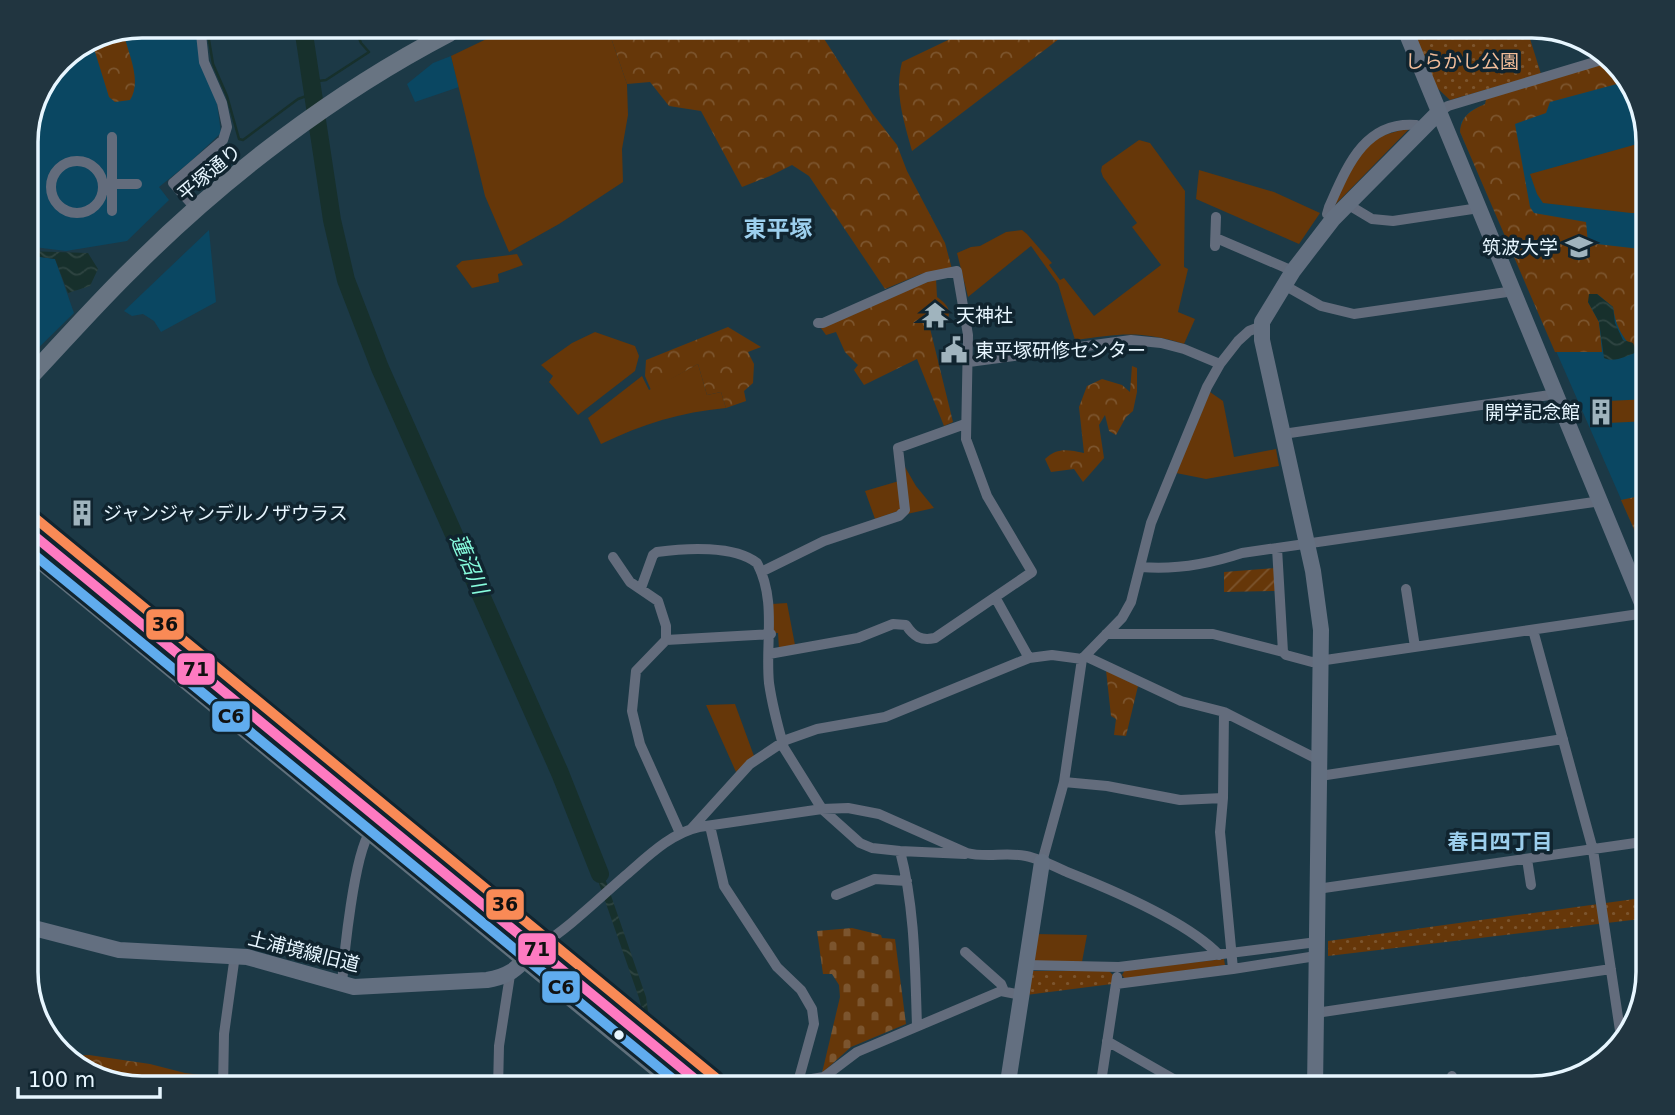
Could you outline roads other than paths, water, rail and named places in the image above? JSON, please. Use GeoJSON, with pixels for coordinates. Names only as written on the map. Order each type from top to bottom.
{"type":"FeatureCollection","features":[{"type":"Feature","properties":{"kind":"highway"},"geometry":{"type":"LineString","coordinates":[[39,540],[531,953],[668,1076]]}},
{"type":"Feature","properties":{"kind":"highway"},"geometry":{"type":"LineString","coordinates":[[39,559],[370,832],[631,1026],[691,1076]]}},
{"type":"Feature","properties":{"kind":"main road","name":"平塚通り"},"geometry":{"type":"LineString","coordinates":[[39,367],[133,268],[197,209],[309,120],[384,70],[440,38]]}},
{"type":"Feature","properties":{"kind":"street"},"geometry":{"type":"LineString","coordinates":[[197,209],[173,183],[223,140],[227,127],[222,103],[204,62],[201,38]]}},
{"type":"Feature","properties":{"kind":"street"},"geometry":{"type":"LineString","coordinates":[[1409,38],[1636,589]]}},
{"type":"Feature","properties":{"kind":"street"},"geometry":{"type":"LineString","coordinates":[[1315,1076],[1321,661],[1317,594],[1262,341],[1264,316],[1333,219],[1439,112],[1448,106],[1597,61]]}},
{"type":"Feature","properties":{"kind":"street"},"geometry":{"type":"LineString","coordinates":[[1333,219],[1328,214],[1329,207],[1356,151],[1394,126],[1416,125],[1421,129]]}},
{"type":"Feature","properties":{"kind":"street"},"geometry":{"type":"LineString","coordinates":[[112,137],[109,187],[112,211]]}},
{"type":"Feature","properties":{"kind":"street"},"geometry":{"type":"LineString","coordinates":[[109,187],[98,170],[81,160],[73,160],[61,166],[53,175],[51,183],[55,201],[63,209],[74,213],[93,208],[109,187],[137,184]]}},
{"type":"Feature","properties":{"kind":"street"},"geometry":{"type":"LineString","coordinates":[[1347,204],[1372,219],[1382,221],[1479,208]]}},
{"type":"Feature","properties":{"kind":"street"},"geometry":{"type":"LineString","coordinates":[[1216,217],[1216,242],[1289,278],[1321,306],[1354,314],[1514,291]]}},
{"type":"Feature","properties":{"kind":"street"},"geometry":{"type":"LineString","coordinates":[[769,654],[858,638],[893,624],[906,625],[912,635],[919,639],[935,638],[1031,575],[1032,570],[982,485],[965,439],[968,335],[957,271],[927,277],[818,323]]}},
{"type":"Feature","properties":{"kind":"street"},"geometry":{"type":"LineString","coordinates":[[1008,1076],[1013,993],[1026,965],[1042,862],[1065,782],[1084,658],[1122,618],[1130,602],[1156,512],[1207,387],[1220,364],[1248,332],[1262,326]]}},
{"type":"Feature","properties":{"kind":"street"},"geometry":{"type":"LineString","coordinates":[[969,362],[1131,340],[1184,349],[1220,364]]}},
{"type":"Feature","properties":{"kind":"street"},"geometry":{"type":"LineString","coordinates":[[1283,434],[1557,394]]}},
{"type":"Feature","properties":{"kind":"street"},"geometry":{"type":"LineString","coordinates":[[761,572],[824,541],[899,516],[905,510],[898,448],[965,424]]}},
{"type":"Feature","properties":{"kind":"street"},"geometry":{"type":"LineString","coordinates":[[1141,566],[1180,567],[1276,548],[1601,501]]}},
{"type":"Feature","properties":{"kind":"street"},"geometry":{"type":"LineString","coordinates":[[1276,548],[1283,652]]}},
{"type":"Feature","properties":{"kind":"street"},"geometry":{"type":"LineString","coordinates":[[641,587],[653,555],[657,552],[703,549],[743,555],[757,564],[767,596],[771,634],[769,682],[782,743],[822,809],[860,843],[872,848],[967,853]]}},
{"type":"Feature","properties":{"kind":"street"},"geometry":{"type":"LineString","coordinates":[[613,557],[625,576],[658,601],[666,626],[666,640]]}},
{"type":"Feature","properties":{"kind":"street"},"geometry":{"type":"LineString","coordinates":[[1406,589],[1415,647]]}},
{"type":"Feature","properties":{"kind":"street"},"geometry":{"type":"LineString","coordinates":[[995,597],[1029,658]]}},
{"type":"Feature","properties":{"kind":"street"},"geometry":{"type":"LineString","coordinates":[[1106,634],[1213,634],[1308,661],[1321,661],[1636,618]]}},
{"type":"Feature","properties":{"kind":"street"},"geometry":{"type":"LineString","coordinates":[[1533,631],[1593,850],[1620,1029]]}},
{"type":"Feature","properties":{"kind":"street"},"geometry":{"type":"LineString","coordinates":[[680,833],[640,744],[632,711],[636,671],[666,640],[771,634]]}},
{"type":"Feature","properties":{"kind":"street"},"geometry":{"type":"LineString","coordinates":[[691,829],[750,764],[782,743],[817,730],[885,717],[1029,658],[1052,655],[1084,658],[1181,701],[1224,712],[1320,768],[1563,739]]}},
{"type":"Feature","properties":{"kind":"street"},"geometry":{"type":"LineString","coordinates":[[1224,712],[1220,832],[1233,970]]}},
{"type":"Feature","properties":{"kind":"street"},"geometry":{"type":"LineString","coordinates":[[1065,782],[1107,786],[1180,800],[1223,798]]}},
{"type":"Feature","properties":{"kind":"street"},"geometry":{"type":"LineString","coordinates":[[498,1076],[499,1046],[510,975],[531,953],[555,937],[616,884],[680,833],[691,829],[822,809],[848,808],[879,814],[967,853],[979,856],[1015,854],[1042,862],[1162,916],[1202,940],[1219,955]]}},
{"type":"Feature","properties":{"kind":"street"},"geometry":{"type":"LineString","coordinates":[[710,827],[724,886],[777,967],[801,990],[812,1009],[814,1024],[800,1076]]}},
{"type":"Feature","properties":{"kind":"street"},"geometry":{"type":"LineString","coordinates":[[342,985],[351,913],[364,844],[370,832]]}},
{"type":"Feature","properties":{"kind":"street"},"geometry":{"type":"LineString","coordinates":[[1317,889],[1636,843]]}},
{"type":"Feature","properties":{"kind":"street"},"geometry":{"type":"LineString","coordinates":[[900,851],[914,942],[918,1026]]}},
{"type":"Feature","properties":{"kind":"street"},"geometry":{"type":"LineString","coordinates":[[1527,859],[1531,885]]}},
{"type":"Feature","properties":{"kind":"street"},"geometry":{"type":"LineString","coordinates":[[836,895],[875,879],[906,881]]}},
{"type":"Feature","properties":{"kind":"street","name":"土浦境線旧道"},"geometry":{"type":"LineString","coordinates":[[39,929],[119,950],[235,955],[342,985],[365,988],[487,980],[510,975]]}},
{"type":"Feature","properties":{"kind":"street"},"geometry":{"type":"LineString","coordinates":[[1026,965],[1119,967],[1219,955],[1317,949]]}},
{"type":"Feature","properties":{"kind":"street"},"geometry":{"type":"LineString","coordinates":[[1116,984],[1233,970],[1317,949]]}},
{"type":"Feature","properties":{"kind":"street"},"geometry":{"type":"LineString","coordinates":[[965,952],[1013,993]]}},
{"type":"Feature","properties":{"kind":"street"},"geometry":{"type":"LineString","coordinates":[[223,1076],[225,1034],[235,955]]}},
{"type":"Feature","properties":{"kind":"street"},"geometry":{"type":"LineString","coordinates":[[1102,1076],[1119,967]]}},
{"type":"Feature","properties":{"kind":"street"},"geometry":{"type":"LineString","coordinates":[[1316,1013],[1611,970]]}},
{"type":"Feature","properties":{"kind":"street"},"geometry":{"type":"LineString","coordinates":[[825,1076],[857,1052],[918,1026],[1013,993]]}},
{"type":"Feature","properties":{"kind":"street"},"geometry":{"type":"LineString","coordinates":[[1107,1041],[1168,1076]]}},
{"type":"Feature","properties":{"kind":"water"},"geometry":{"type":"Polygon","coordinates":[[[39,251],[88,253],[98,269],[90,286],[68,293],[55,259],[39,257],[39,251]]]}},
{"type":"Feature","properties":{"kind":"water"},"geometry":{"type":"Polygon","coordinates":[[[1589,294],[1597,294],[1613,307],[1615,323],[1623,340],[1633,343],[1636,352],[1616,359],[1604,358],[1599,322],[1588,302],[1589,294]]]}},
{"type":"Feature","properties":{"kind":"water"},"geometry":{"type":"Polygon","coordinates":[[[596,852],[646,997],[657,1076],[651,1076],[645,1021],[639,998],[589,855],[596,852]]]}},
{"type":"Feature","properties":{"kind":"waterway"},"geometry":{"type":"LineString","coordinates":[[209,38],[213,64],[227,96],[239,139],[243,140],[298,99],[312,94]]}},
{"type":"Feature","properties":{"kind":"waterway","name":"蓮沼川"},"geometry":{"type":"LineString","coordinates":[[305,38],[332,220],[346,280],[380,368],[560,773],[600,874]]}},
{"type":"Feature","properties":{"kind":"waterway"},"geometry":{"type":"LineString","coordinates":[[311,82],[326,80],[369,52],[359,38]]}},
{"type":"Feature","properties":{"kind":"place","name":"筑波大学"},"geometry":{"type":"Point","coordinates":[1579,247]}},
{"type":"Feature","properties":{"kind":"place","name":"天神社"},"geometry":{"type":"Point","coordinates":[935,315]}},
{"type":"Feature","properties":{"kind":"place","name":"東平塚研修センター"},"geometry":{"type":"Point","coordinates":[954,350]}},
{"type":"Feature","properties":{"kind":"place","name":"開学記念館"},"geometry":{"type":"Point","coordinates":[1601,412]}},
{"type":"Feature","properties":{"kind":"place","name":"ジャンジャンデルノザウラス"},"geometry":{"type":"Point","coordinates":[82,513]}},
{"type":"Feature","properties":{"kind":"district","name":"東平塚"},"geometry":{"type":"Point","coordinates":[778,229]}},
{"type":"Feature","properties":{"kind":"district","name":"春日四丁目"},"geometry":{"type":"Point","coordinates":[1500,842]}},
{"type":"Feature","properties":{"kind":"park label","name":"しらかし公園"},"geometry":{"type":"Point","coordinates":[1462,61]}}]}
